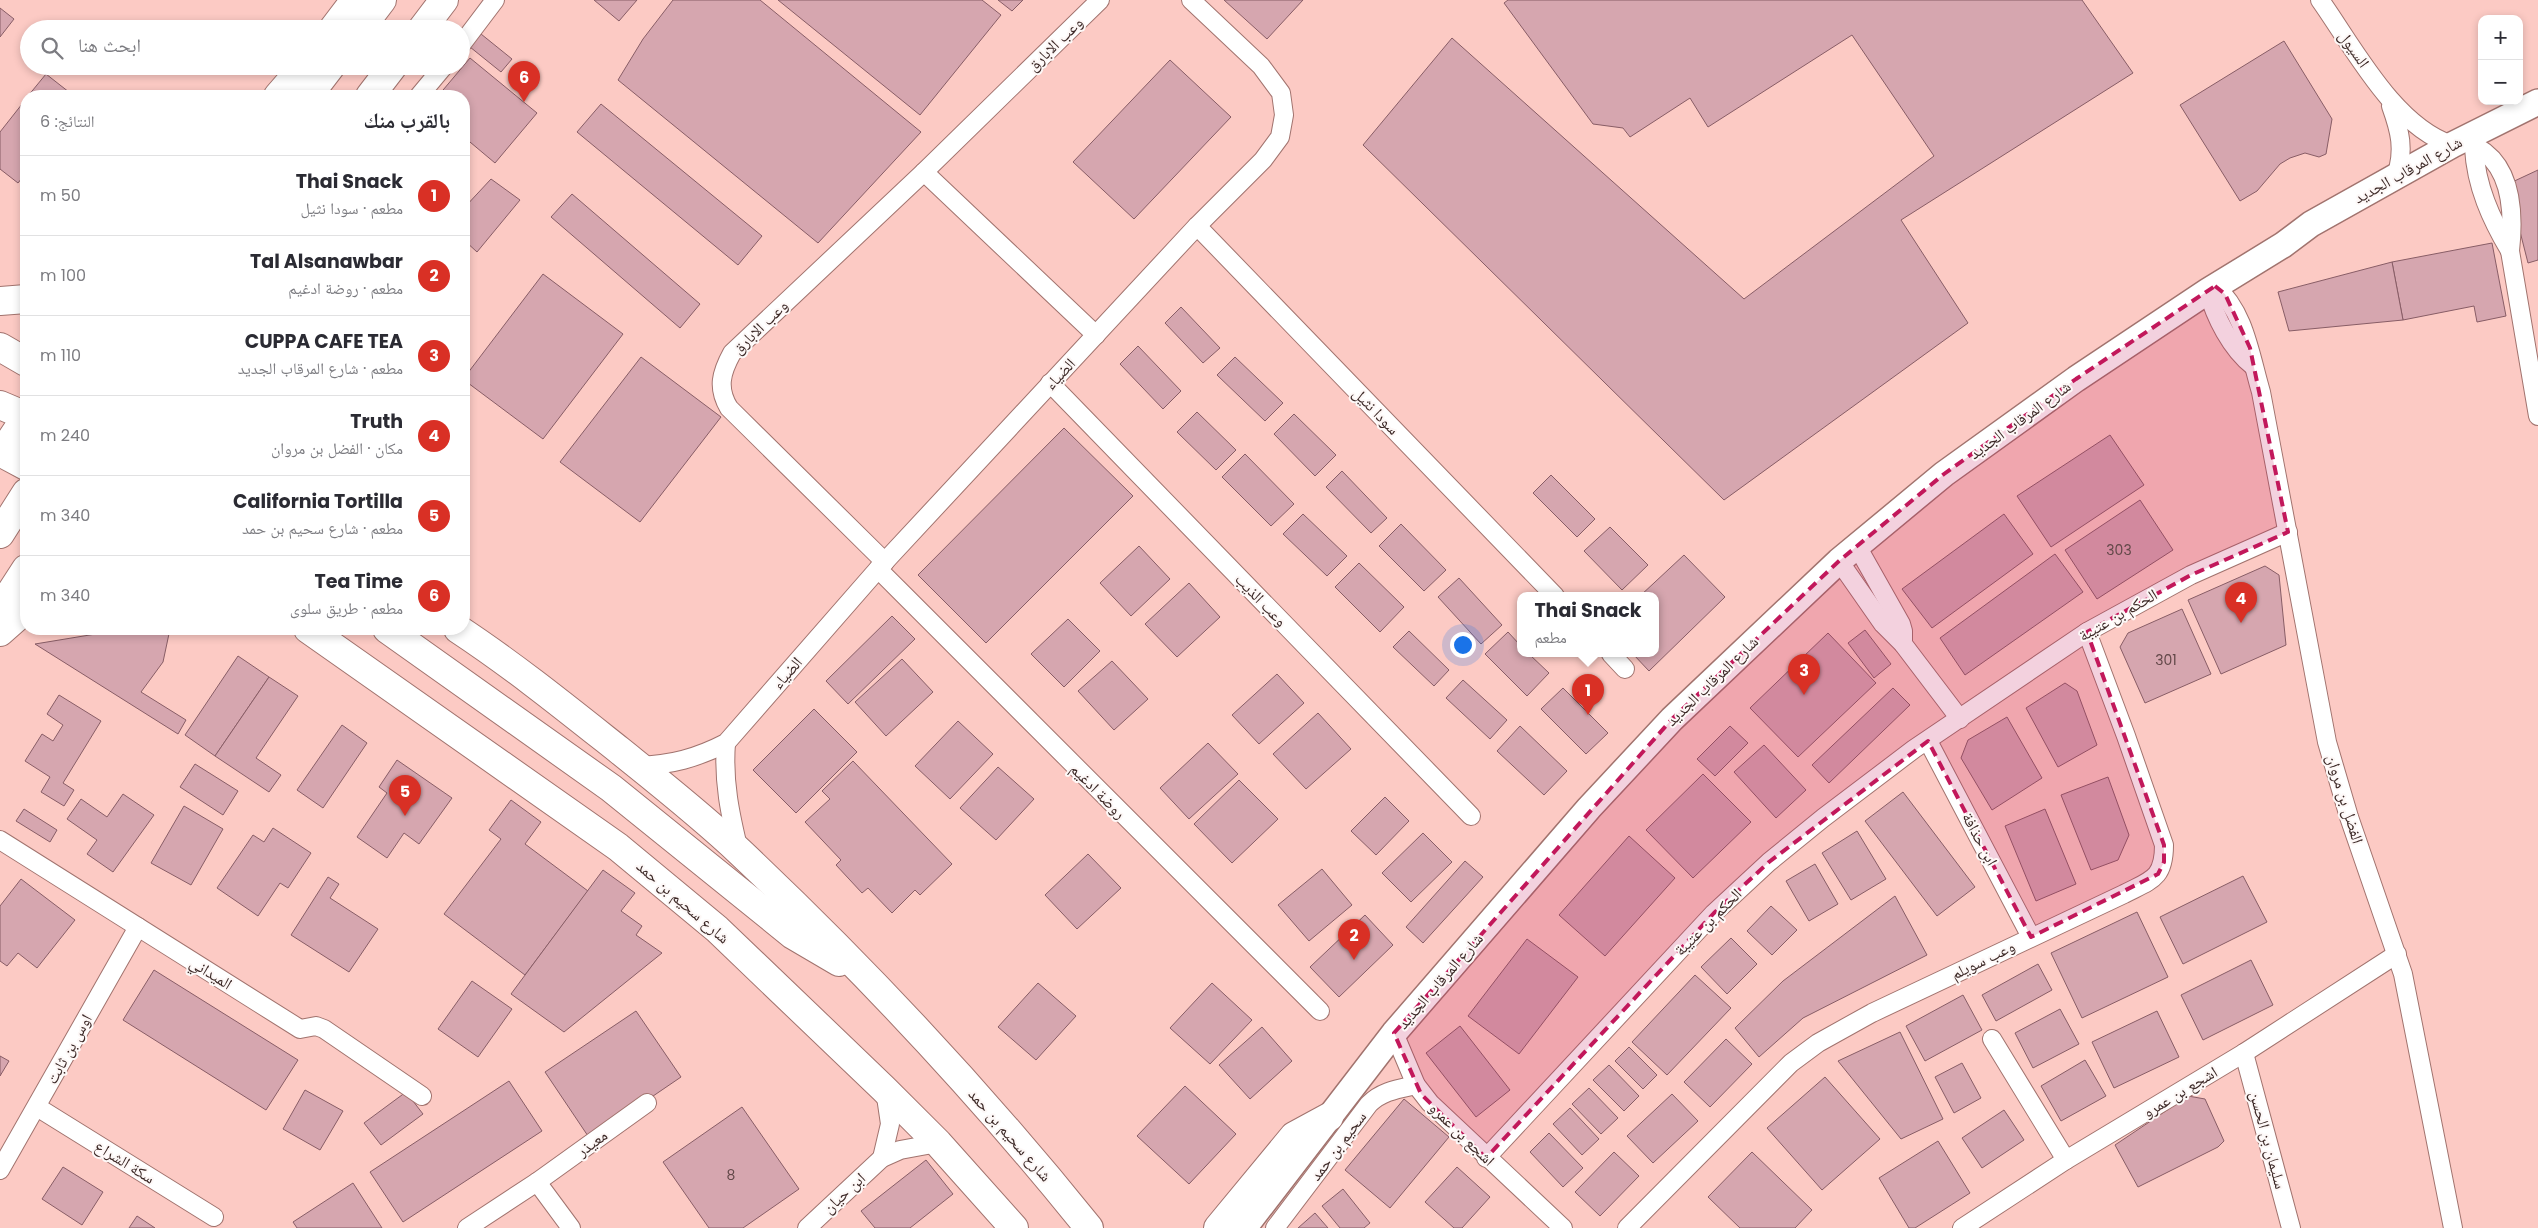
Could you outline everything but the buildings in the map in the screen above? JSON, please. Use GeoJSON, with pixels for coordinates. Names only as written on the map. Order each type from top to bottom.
{"type":"FeatureCollection","features":[{"type":"Feature","properties":{"kind":"main road"},"geometry":{"type":"LineString","coordinates":[[340,20],[355,0]]}},
{"type":"Feature","properties":{"kind":"main road"},"geometry":{"type":"LineString","coordinates":[[367,20],[382,0]]}},
{"type":"Feature","properties":{"kind":"main road"},"geometry":{"type":"LineString","coordinates":[[429,20],[444,0]]}},
{"type":"Feature","properties":{"kind":"main road"},"geometry":{"type":"LineString","coordinates":[[283,90],[296,75]]}},
{"type":"Feature","properties":{"kind":"main road"},"geometry":{"type":"LineString","coordinates":[[313,90],[324,75]]}},
{"type":"Feature","properties":{"kind":"main road"},"geometry":{"type":"LineString","coordinates":[[378,90],[388,75]]}},
{"type":"Feature","properties":{"kind":"main road"},"geometry":{"type":"LineString","coordinates":[[0,301],[20,299]]}},
{"type":"Feature","properties":{"kind":"main road"},"geometry":{"type":"LineString","coordinates":[[0,347],[20,359]]}},
{"type":"Feature","properties":{"kind":"main road"},"geometry":{"type":"LineString","coordinates":[[0,405],[20,414]]}},
{"type":"Feature","properties":{"kind":"main road"},"geometry":{"type":"LineString","coordinates":[[0,454],[20,426]]}},
{"type":"Feature","properties":{"kind":"main road"},"geometry":{"type":"LineString","coordinates":[[0,454],[20,436]]}},
{"type":"Feature","properties":{"kind":"main road"},"geometry":{"type":"LineString","coordinates":[[0,454],[20,463]]}},
{"type":"Feature","properties":{"kind":"main road"},"geometry":{"type":"LineString","coordinates":[[0,534],[20,502]]}},
{"type":"Feature","properties":{"kind":"main road"},"geometry":{"type":"LineString","coordinates":[[0,609],[20,578]]}},
{"type":"Feature","properties":{"kind":"main road"},"geometry":{"type":"LineString","coordinates":[[0,632],[20,614]]}},
{"type":"Feature","properties":{"kind":"main road","name":"شارع سحيم بن حمد"},"geometry":{"type":"LineString","coordinates":[[317,635],[618,846],[717,929],[938,1143],[1014,1228]]}},
{"type":"Feature","properties":{"kind":"main road"},"geometry":{"type":"LineString","coordinates":[[395,635],[611,788],[793,935],[827,957],[861,971]]}},
{"type":"Feature","properties":{"kind":"main road","name":"شارع سحيم بن حمد"},"geometry":{"type":"LineString","coordinates":[[467,635],[499,656],[638,766],[739,851],[861,971],[1017,1140],[1091,1226]]}},
{"type":"Feature","properties":{"kind":"main road"},"geometry":{"type":"LineString","coordinates":[[1218,1228],[1294,1136],[1329,1117]]}},
{"type":"Feature","properties":{"kind":"street"},"geometry":{"type":"LineString","coordinates":[[470,33],[495,0]]}},
{"type":"Feature","properties":{"kind":"street","name":"وعب الابارق"},"geometry":{"type":"LineString","coordinates":[[881,566],[729,408],[722,396],[720,383],[723,368],[732,353],[924,172],[1100,0]]}},
{"type":"Feature","properties":{"kind":"street","name":"الضياء"},"geometry":{"type":"LineString","coordinates":[[638,766],[684,761],[726,743],[881,566],[1197,226],[1263,160],[1280,137],[1284,115],[1281,93],[1272,78],[1262,66],[1191,0]]}},
{"type":"Feature","properties":{"kind":"street","name":"السيول"},"geometry":{"type":"LineString","coordinates":[[2320,0],[2389,98],[2419,129],[2492,158],[2502,174],[2513,217],[2510,251]]}},
{"type":"Feature","properties":{"kind":"street"},"geometry":{"type":"LineString","coordinates":[[424,90],[436,75]]}},
{"type":"Feature","properties":{"kind":"street","name":"السيول"},"geometry":{"type":"LineString","coordinates":[[2389,98],[2402,139],[2402,152],[2396,176]]}},
{"type":"Feature","properties":{"kind":"street","name":"شارع المرقاب الجديد"},"geometry":{"type":"LineString","coordinates":[[2283,245],[2306,240],[2468,147],[2538,102]]}},
{"type":"Feature","properties":{"kind":"street","name":"شارع المرقاب الجديد"},"geometry":{"type":"LineString","coordinates":[[1244,1228],[1394,1033],[1588,808],[1672,718],[1848,554],[1944,474],[2076,380],[2212,288],[2283,245],[2306,227],[2396,176],[2538,116]]}},
{"type":"Feature","properties":{"kind":"street"},"geometry":{"type":"LineString","coordinates":[[2468,147],[2490,216],[2510,251],[2532,352],[2538,416]]}},
{"type":"Feature","properties":{"kind":"street"},"geometry":{"type":"LineString","coordinates":[[924,172],[1096,335]]}},
{"type":"Feature","properties":{"kind":"street","name":"سودا نثيل"},"geometry":{"type":"LineString","coordinates":[[1197,226],[1551,592]]}},
{"type":"Feature","properties":{"kind":"street","name":"الفضل بن مروان"},"geometry":{"type":"LineString","coordinates":[[2212,288],[2234,307],[2247,340],[2271,434],[2330,752],[2349,817],[2397,954],[2407,990],[2437,1156],[2453,1228]]}},
{"type":"Feature","properties":{"kind":"street","name":"وعب الذيب"},"geometry":{"type":"LineString","coordinates":[[1050,384],[1472,816]]}},
{"type":"Feature","properties":{"kind":"street","name":"الحكم بن عتيبة"},"geometry":{"type":"LineString","coordinates":[[1486,1158],[1714,914],[1769,862],[1823,818],[1928,741],[2087,632],[2191,575],[2288,532]]}},
{"type":"Feature","properties":{"kind":"street"},"geometry":{"type":"LineString","coordinates":[[1848,554],[1883,624],[1903,644],[1960,719]]}},
{"type":"Feature","properties":{"kind":"street"},"geometry":{"type":"LineString","coordinates":[[1848,554],[1900,624],[1903,631],[1903,644]]}},
{"type":"Feature","properties":{"kind":"street","name":"روضة ادغيم"},"geometry":{"type":"LineString","coordinates":[[881,566],[1320,1012]]}},
{"type":"Feature","properties":{"kind":"street","name":"وعب سويلم"},"geometry":{"type":"LineString","coordinates":[[1627,1228],[1791,1063],[1818,1043],[1866,1016],[2148,881],[2158,874],[2164,862],[2164,845],[2087,632]]}},
{"type":"Feature","properties":{"kind":"street"},"geometry":{"type":"LineString","coordinates":[[1614,657],[1625,669]]}},
{"type":"Feature","properties":{"kind":"street","name":"ابن حذافة"},"geometry":{"type":"LineString","coordinates":[[1928,741],[2031,937]]}},
{"type":"Feature","properties":{"kind":"street"},"geometry":{"type":"LineString","coordinates":[[726,743],[724,768],[726,796],[739,851]]}},
{"type":"Feature","properties":{"kind":"street","name":"الميداني"},"geometry":{"type":"LineString","coordinates":[[0,840],[300,1029],[316,1026],[324,1029],[422,1096]]}},
{"type":"Feature","properties":{"kind":"street","name":"اوس بن ثابت"},"geometry":{"type":"LineString","coordinates":[[0,1170],[138,927]]}},
{"type":"Feature","properties":{"kind":"street","name":"اشجع بن عمرو"},"geometry":{"type":"LineString","coordinates":[[1962,1228],[2066,1160],[2244,1053],[2397,954]]}},
{"type":"Feature","properties":{"kind":"street","name":"اشجع بن عمرو"},"geometry":{"type":"LineString","coordinates":[[1394,1033],[1416,1086],[1430,1103],[1553,1225]]}},
{"type":"Feature","properties":{"kind":"street"},"geometry":{"type":"LineString","coordinates":[[1992,1039],[2066,1160]]}},
{"type":"Feature","properties":{"kind":"street","name":"سليمان بن الحسن"},"geometry":{"type":"LineString","coordinates":[[2244,1053],[2291,1228]]}},
{"type":"Feature","properties":{"kind":"street","name":"سحيم بن حمد"},"geometry":{"type":"LineString","coordinates":[[1276,1228],[1369,1104],[1377,1096],[1391,1090],[1416,1086]]}},
{"type":"Feature","properties":{"kind":"street"},"geometry":{"type":"LineString","coordinates":[[882,1158],[890,1124],[884,1089]]}},
{"type":"Feature","properties":{"kind":"street","name":"معيذر"},"geometry":{"type":"LineString","coordinates":[[467,1228],[537,1182],[647,1103]]}},
{"type":"Feature","properties":{"kind":"street","name":"سكة الشراع"},"geometry":{"type":"LineString","coordinates":[[36,1107],[214,1216]]}},
{"type":"Feature","properties":{"kind":"street","name":"ابن حيان"},"geometry":{"type":"LineString","coordinates":[[806,1228],[882,1158],[900,1150],[938,1143]]}},
{"type":"Feature","properties":{"kind":"street"},"geometry":{"type":"LineString","coordinates":[[537,1182],[571,1228]]}},
{"type":"Feature","properties":{"kind":"highlighted area"},"geometry":{"type":"Polygon","coordinates":[[[2215,286],[2225,294],[2250,348],[2288,532],[2191,575],[2087,632],[2164,845],[2164,862],[2158,874],[2031,937],[1928,741],[1769,862],[1714,913],[1486,1158],[1421,1094],[1394,1033],[1672,719],[1839,561],[1944,474],[2076,379],[2215,286]]]}},
{"type":"Feature","properties":{"kind":"place","name":"Tea Time"},"geometry":{"type":"Point","coordinates":[524,102]}},
{"type":"Feature","properties":{"kind":"place","name":"Truth"},"geometry":{"type":"Point","coordinates":[2241,623]}},
{"type":"Feature","properties":{"kind":"place","name":"CUPPA CAFE TEA"},"geometry":{"type":"Point","coordinates":[1804,695]}},
{"type":"Feature","properties":{"kind":"place","name":"Thai Snack"},"geometry":{"type":"Point","coordinates":[1588,715]}},
{"type":"Feature","properties":{"kind":"place","name":"California Tortilla"},"geometry":{"type":"Point","coordinates":[405,816]}},
{"type":"Feature","properties":{"kind":"place","name":"Tal Alsanawbar"},"geometry":{"type":"Point","coordinates":[1354,960]}}]}
